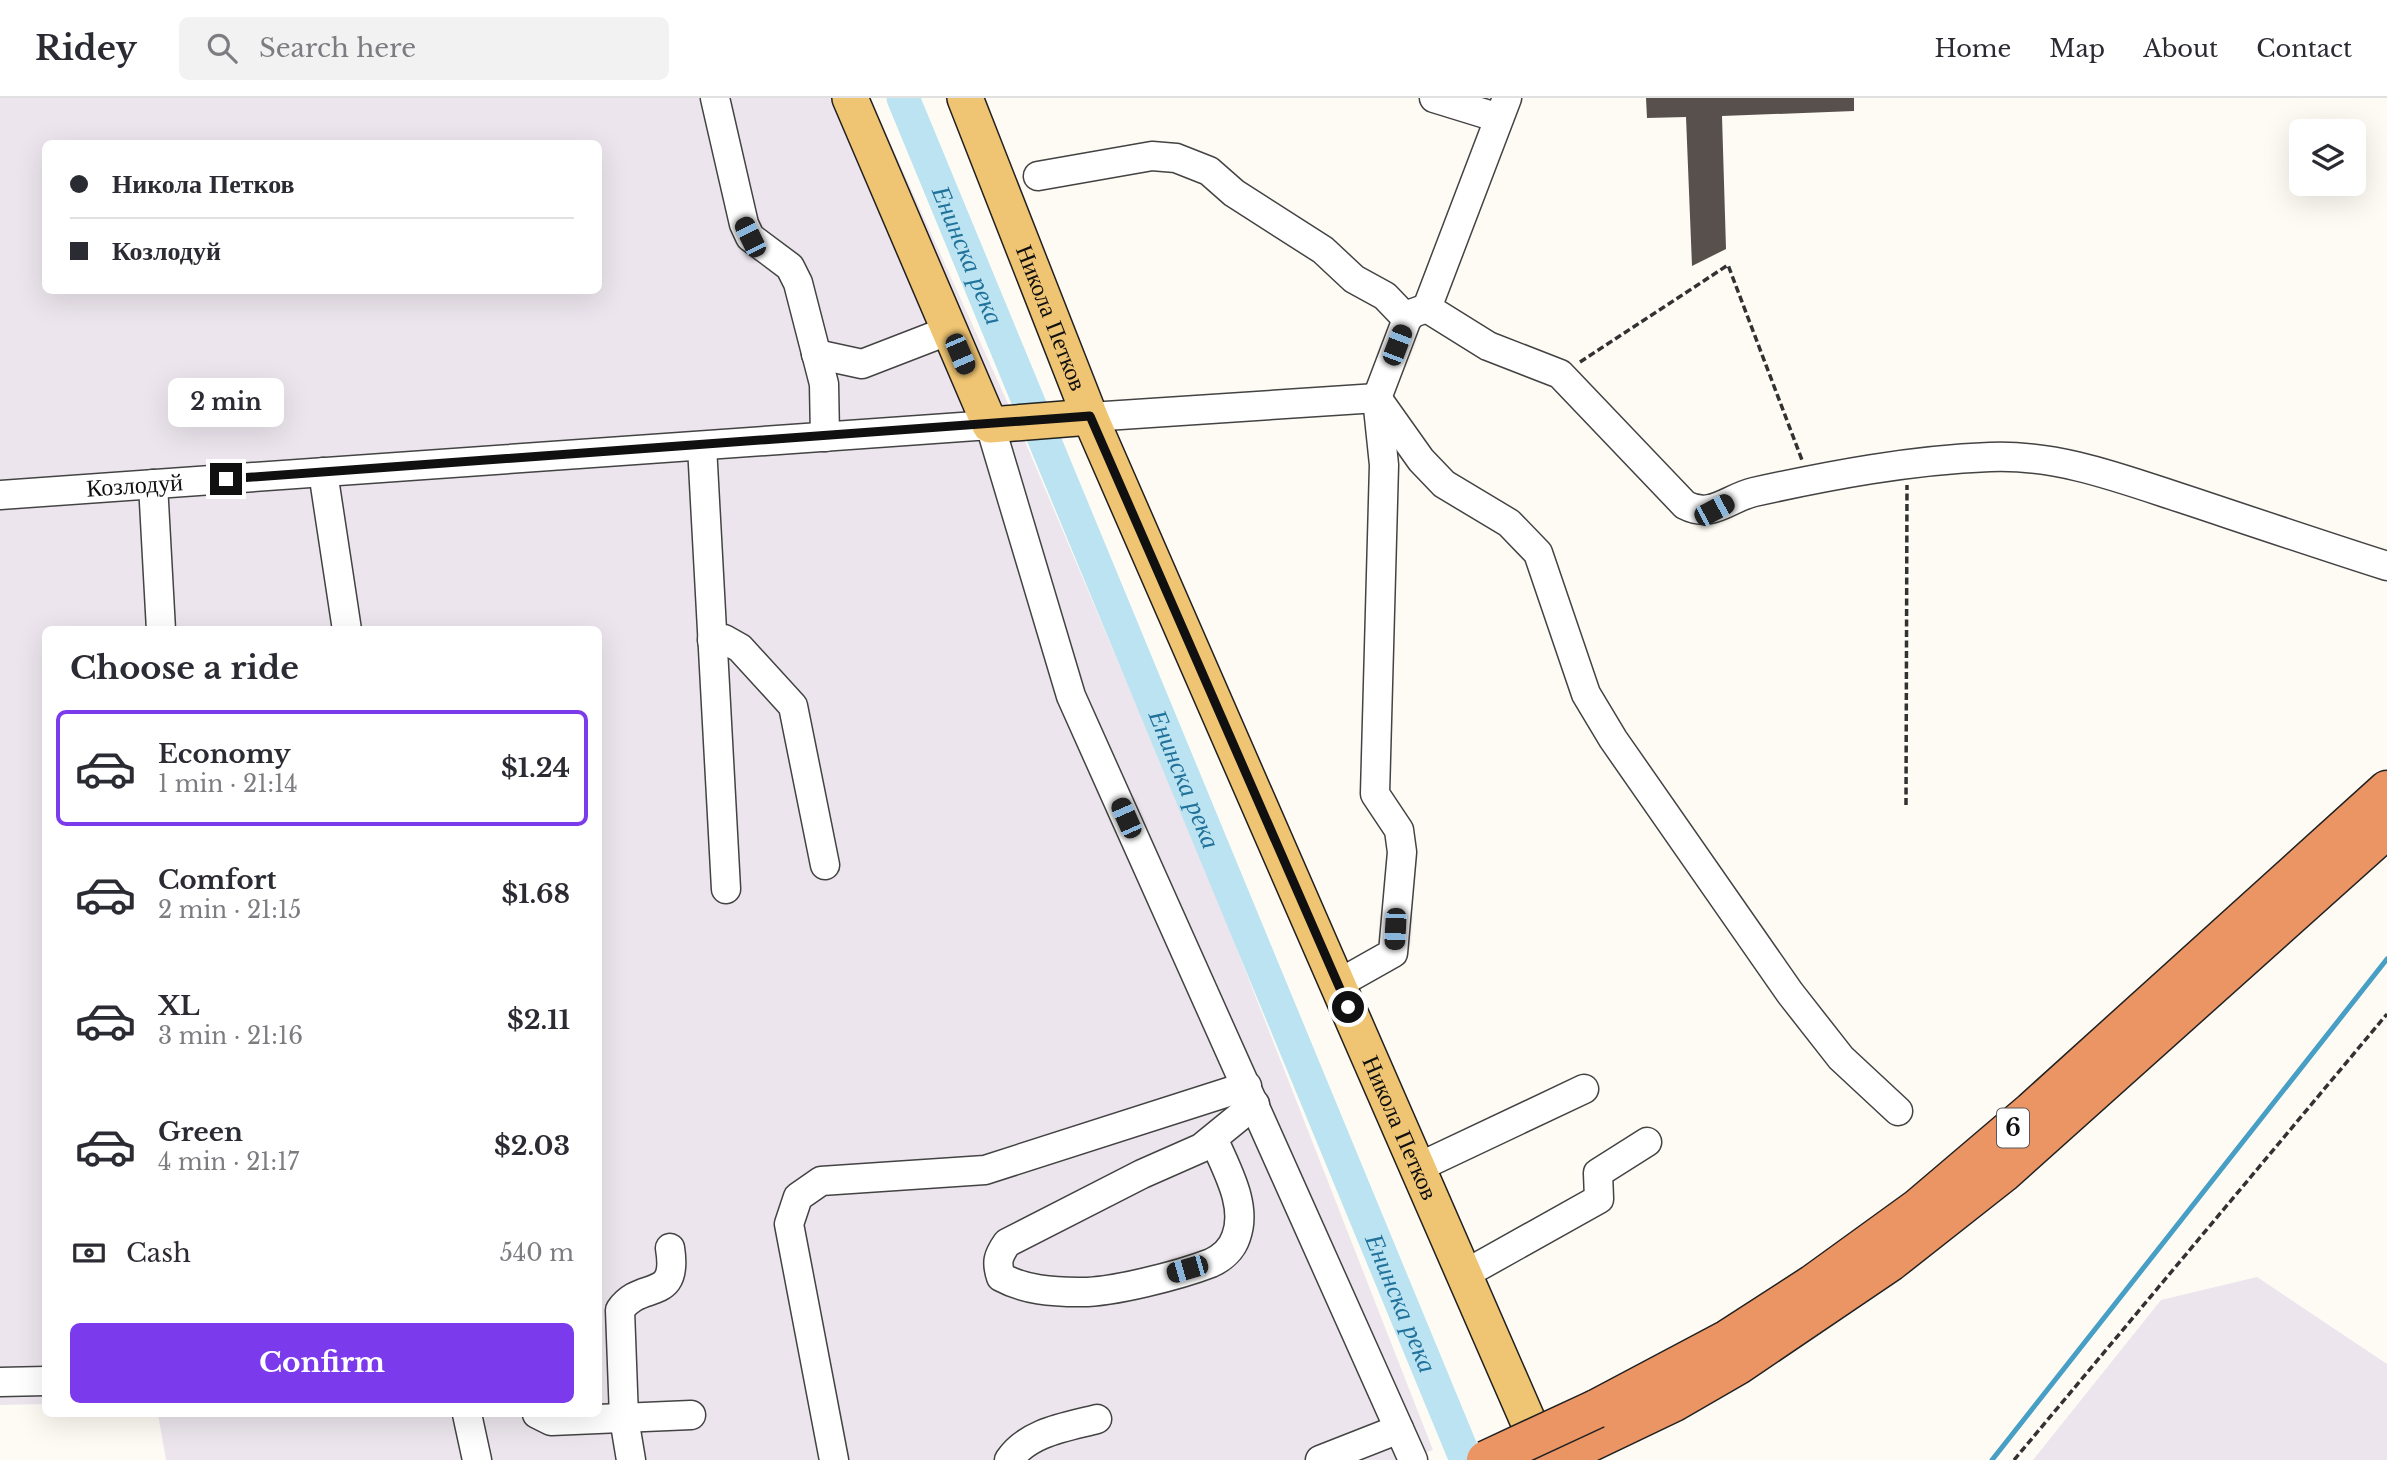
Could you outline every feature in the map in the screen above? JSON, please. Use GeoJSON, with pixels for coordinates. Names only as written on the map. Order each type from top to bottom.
{"type":"FeatureCollection","features":[{"type":"Feature","properties":{"kind":"highway","name":"6"},"geometry":{"type":"LineString","coordinates":[[1553,1460],[1601,1422],[1823,1277],[1918,1208],[2032,1111],[2387,790]]}},
{"type":"Feature","properties":{"kind":"highway","name":"6"},"geometry":{"type":"LineString","coordinates":[[1486,1460],[1601,1422],[1674,1402],[1798,1327],[1946,1218],[2013,1164],[2387,829]]}},
{"type":"Feature","properties":{"kind":"main road"},"geometry":{"type":"LineString","coordinates":[[850,98],[950,330],[1001,424]]}},
{"type":"Feature","properties":{"kind":"main road","name":"Никола Петков"},"geometry":{"type":"LineString","coordinates":[[965,98],[1077,418],[1338,984],[1545,1460]]}},
{"type":"Feature","properties":{"kind":"main road","name":"Козлодуй"},"geometry":{"type":"LineString","coordinates":[[1001,424],[1077,418]]}},
{"type":"Feature","properties":{"kind":"street"},"geometry":{"type":"LineString","coordinates":[[715,98],[744,224],[750,237],[790,267],[798,283],[824,384],[825,437]]}},
{"type":"Feature","properties":{"kind":"street"},"geometry":{"type":"LineString","coordinates":[[1338,984],[1394,953],[1402,852],[1399,830],[1375,794],[1384,465],[1377,398],[1417,313],[1503,108],[1434,98]]}},
{"type":"Feature","properties":{"kind":"street"},"geometry":{"type":"LineString","coordinates":[[1038,176],[1138,157],[1176,158],[1209,171],[1234,193],[1323,250],[1354,279],[1417,313],[1488,346],[1560,374],[1685,505],[1697,511],[1714,510],[1745,494],[1809,480],[1907,465],[1992,456],[2075,463],[2387,566]]}},
{"type":"Feature","properties":{"kind":"street"},"geometry":{"type":"LineString","coordinates":[[816,354],[862,364],[950,330]]}},
{"type":"Feature","properties":{"kind":"street"},"geometry":{"type":"LineString","coordinates":[[1077,418],[1377,398]]}},
{"type":"Feature","properties":{"kind":"street"},"geometry":{"type":"LineString","coordinates":[[1377,398],[1421,460],[1444,484],[1509,523],[1538,553],[1586,694],[1614,739],[1790,993],[1850,1068],[1898,1111]]}},
{"type":"Feature","properties":{"kind":"street"},"geometry":{"type":"LineString","coordinates":[[1001,424],[1071,696],[1413,1460]]}},
{"type":"Feature","properties":{"kind":"street","name":"Козлодуй"},"geometry":{"type":"LineString","coordinates":[[0,495],[1001,424]]}},
{"type":"Feature","properties":{"kind":"street"},"geometry":{"type":"LineString","coordinates":[[702,446],[726,890]]}},
{"type":"Feature","properties":{"kind":"street"},"geometry":{"type":"LineString","coordinates":[[323,472],[346,626]]}},
{"type":"Feature","properties":{"kind":"street"},"geometry":{"type":"LineString","coordinates":[[153,484],[161,626]]}},
{"type":"Feature","properties":{"kind":"street"},"geometry":{"type":"LineString","coordinates":[[712,640],[724,639],[740,648],[793,706],[825,865]]}},
{"type":"Feature","properties":{"kind":"street"},"geometry":{"type":"LineString","coordinates":[[1419,1167],[1584,1088]]}},
{"type":"Feature","properties":{"kind":"street"},"geometry":{"type":"LineString","coordinates":[[1214,1140],[1240,1211],[1237,1235],[1230,1250],[1212,1263],[1136,1283],[1082,1293],[1016,1285],[1001,1277],[997,1265],[998,1255],[1007,1243],[1214,1140],[1251,1095]]}},
{"type":"Feature","properties":{"kind":"street"},"geometry":{"type":"LineString","coordinates":[[834,1460],[789,1224],[798,1197],[821,1181],[985,1170],[1251,1095]]}},
{"type":"Feature","properties":{"kind":"street"},"geometry":{"type":"LineString","coordinates":[[1465,1274],[1599,1199],[1598,1173],[1647,1142]]}},
{"type":"Feature","properties":{"kind":"street"},"geometry":{"type":"LineString","coordinates":[[631,1460],[624,1418],[620,1310],[626,1301],[663,1288],[669,1280],[672,1263],[670,1248]]}},
{"type":"Feature","properties":{"kind":"street"},"geometry":{"type":"LineString","coordinates":[[0,1382],[42,1381]]}},
{"type":"Feature","properties":{"kind":"street"},"geometry":{"type":"LineString","coordinates":[[543,1417],[551,1421],[691,1415]]}},
{"type":"Feature","properties":{"kind":"street"},"geometry":{"type":"LineString","coordinates":[[468,1417],[477,1460]]}},
{"type":"Feature","properties":{"kind":"street"},"geometry":{"type":"LineString","coordinates":[[1009,1460],[1019,1445],[1097,1419]]}},
{"type":"Feature","properties":{"kind":"street"},"geometry":{"type":"LineString","coordinates":[[1320,1460],[1399,1429]]}},
{"type":"Feature","properties":{"kind":"path"},"geometry":{"type":"LineString","coordinates":[[1560,374],[1728,265],[1809,480]]}},
{"type":"Feature","properties":{"kind":"path"},"geometry":{"type":"LineString","coordinates":[[1906,805],[1907,465]]}},
{"type":"Feature","properties":{"kind":"path"},"geometry":{"type":"LineString","coordinates":[[2014,1460],[2387,1014]]}},
{"type":"Feature","properties":{"kind":"shaded area"},"geometry":{"type":"Polygon","coordinates":[[[0,98],[870,98],[1024,439],[1206,870],[1433,1450],[1406,1460],[166,1460],[159,1417],[602,1417],[602,626],[42,626],[42,1404],[0,1405],[0,98]]]}},
{"type":"Feature","properties":{"kind":"shaded area"},"geometry":{"type":"Polygon","coordinates":[[[2257,1277],[2387,1364],[2387,1460],[2033,1460],[2161,1300],[2257,1277]]]}},
{"type":"Feature","properties":{"kind":"building"},"geometry":{"type":"Polygon","coordinates":[[[1646,98],[1854,98],[1854,111],[1722,116],[1726,249],[1692,266],[1686,117],[1647,118],[1646,98]]]}},
{"type":"Feature","properties":{"kind":"waterway","name":"Енинска река"},"geometry":{"type":"LineString","coordinates":[[903,98],[1466,1460]]}},
{"type":"Feature","properties":{"kind":"waterway"},"geometry":{"type":"LineString","coordinates":[[1992,1460],[2387,959]]}},
{"type":"Feature","properties":{"kind":"route"},"geometry":{"type":"LineString","coordinates":[[226,479],[1090,416],[1348,1007]]}}]}
